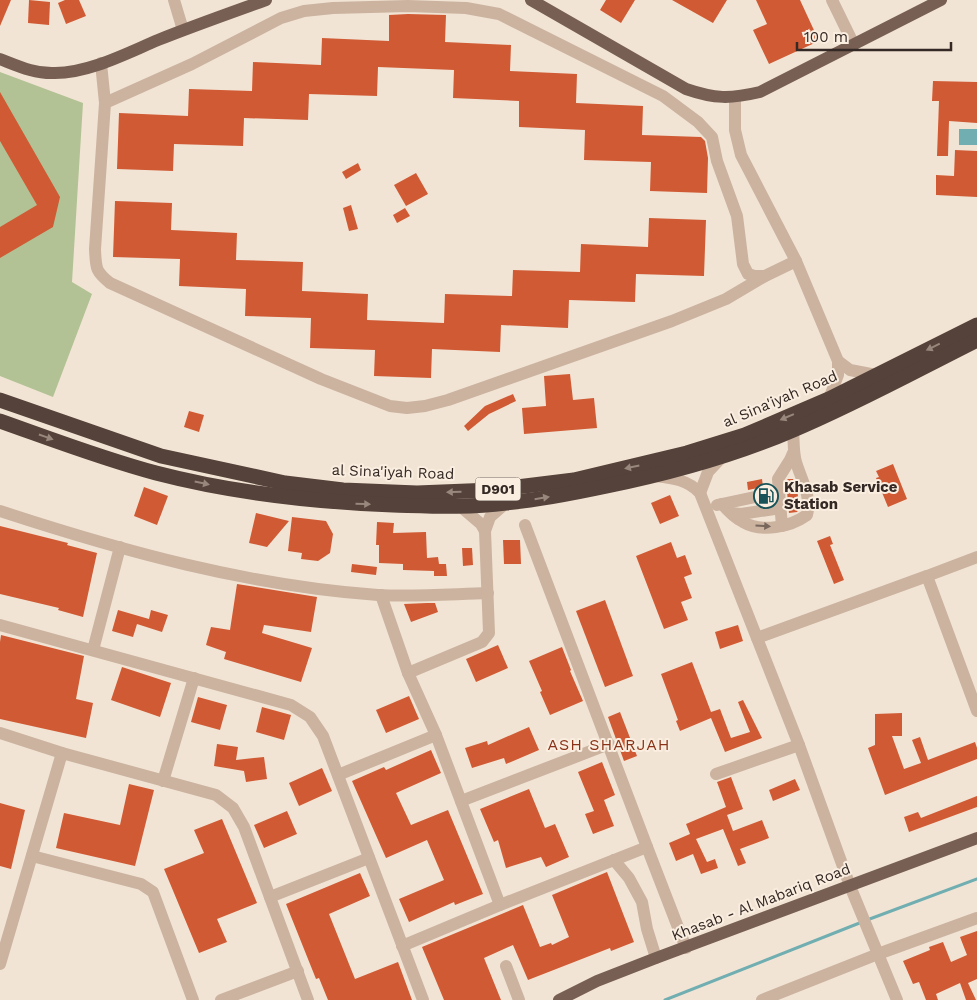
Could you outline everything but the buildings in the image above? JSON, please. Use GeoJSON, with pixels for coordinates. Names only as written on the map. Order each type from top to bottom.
{"type":"FeatureCollection","features":[{"type":"Feature","properties":{"kind":"highway","name":"al Sina'iyah Road"},"geometry":{"type":"LineString","coordinates":[[0,400],[161,456],[285,483],[343,490],[416,493],[492,490],[574,480],[687,454],[745,435],[829,399],[977,326]]}},
{"type":"Feature","properties":{"kind":"highway","name":"al Sina'iyah Road"},"geometry":{"type":"LineString","coordinates":[[0,421],[112,460],[156,473],[283,497],[343,503],[460,506],[506,504],[654,476],[723,456],[793,431],[977,340]]}},
{"type":"Feature","properties":{"kind":"main road"},"geometry":{"type":"LineString","coordinates":[[0,59],[35,72],[56,73],[74,71],[101,63],[183,30],[266,0]]}},
{"type":"Feature","properties":{"kind":"main road"},"geometry":{"type":"LineString","coordinates":[[531,0],[686,89],[705,96],[735,98],[760,92],[941,0]]}},
{"type":"Feature","properties":{"kind":"main road","name":"Khasab - Al Mabariq Road"},"geometry":{"type":"LineString","coordinates":[[559,1000],[597,981],[656,958],[977,838]]}},
{"type":"Feature","properties":{"kind":"street"},"geometry":{"type":"LineString","coordinates":[[174,0],[183,30]]}},
{"type":"Feature","properties":{"kind":"street"},"geometry":{"type":"LineString","coordinates":[[832,0],[854,45]]}},
{"type":"Feature","properties":{"kind":"street"},"geometry":{"type":"LineString","coordinates":[[105,103],[192,64],[281,18],[304,11],[333,8],[408,6],[466,8],[499,14],[663,96],[698,122],[712,137],[717,161],[737,216],[743,264],[748,274],[765,276]]}},
{"type":"Feature","properties":{"kind":"street"},"geometry":{"type":"LineString","coordinates":[[101,63],[105,103],[95,249],[99,275],[110,284],[321,379],[390,406],[407,408],[448,400],[672,321],[726,299],[765,276],[796,261]]}},
{"type":"Feature","properties":{"kind":"street"},"geometry":{"type":"LineString","coordinates":[[735,98],[735,130],[742,155],[796,261],[838,361],[838,375],[829,399]]}},
{"type":"Feature","properties":{"kind":"street"},"geometry":{"type":"LineString","coordinates":[[838,361],[850,370],[876,375]]}},
{"type":"Feature","properties":{"kind":"street"},"geometry":{"type":"LineString","coordinates":[[726,509],[744,523],[766,527],[796,523],[807,516],[809,509],[806,492],[796,461],[793,431]]}},
{"type":"Feature","properties":{"kind":"street"},"geometry":{"type":"LineString","coordinates":[[782,526],[778,479],[790,460],[794,449]]}},
{"type":"Feature","properties":{"kind":"street"},"geometry":{"type":"LineString","coordinates":[[700,494],[708,472],[723,456]]}},
{"type":"Feature","properties":{"kind":"street"},"geometry":{"type":"LineString","coordinates":[[654,476],[668,477],[686,482],[700,494],[798,745],[850,886],[897,1000]]}},
{"type":"Feature","properties":{"kind":"street"},"geometry":{"type":"LineString","coordinates":[[726,509],[779,492]]}},
{"type":"Feature","properties":{"kind":"street"},"geometry":{"type":"LineString","coordinates":[[408,673],[482,642],[486,638],[489,632],[485,531],[490,517],[506,504]]}},
{"type":"Feature","properties":{"kind":"street"},"geometry":{"type":"LineString","coordinates":[[460,506],[481,524],[485,531]]}},
{"type":"Feature","properties":{"kind":"street"},"geometry":{"type":"LineString","coordinates":[[705,507],[726,509],[741,514],[781,508]]}},
{"type":"Feature","properties":{"kind":"street"},"geometry":{"type":"LineString","coordinates":[[0,511],[120,546],[266,582],[381,595],[488,593]]}},
{"type":"Feature","properties":{"kind":"street"},"geometry":{"type":"LineString","coordinates":[[525,525],[686,948]]}},
{"type":"Feature","properties":{"kind":"street"},"geometry":{"type":"LineString","coordinates":[[93,650],[120,546]]}},
{"type":"Feature","properties":{"kind":"street"},"geometry":{"type":"LineString","coordinates":[[757,638],[977,557]]}},
{"type":"Feature","properties":{"kind":"street"},"geometry":{"type":"LineString","coordinates":[[926,576],[977,711]]}},
{"type":"Feature","properties":{"kind":"street"},"geometry":{"type":"LineString","coordinates":[[381,595],[408,673],[436,735],[500,905]]}},
{"type":"Feature","properties":{"kind":"street"},"geometry":{"type":"LineString","coordinates":[[0,625],[290,705],[310,717],[323,736],[423,1000]]}},
{"type":"Feature","properties":{"kind":"street"},"geometry":{"type":"LineString","coordinates":[[163,781],[194,678]]}},
{"type":"Feature","properties":{"kind":"street"},"geometry":{"type":"LineString","coordinates":[[0,733],[62,753],[216,795],[233,808],[244,827],[308,1000]]}},
{"type":"Feature","properties":{"kind":"street"},"geometry":{"type":"LineString","coordinates":[[338,775],[436,735]]}},
{"type":"Feature","properties":{"kind":"street"},"geometry":{"type":"LineString","coordinates":[[461,801],[609,744]]}},
{"type":"Feature","properties":{"kind":"street"},"geometry":{"type":"LineString","coordinates":[[716,774],[798,745]]}},
{"type":"Feature","properties":{"kind":"street"},"geometry":{"type":"LineString","coordinates":[[1,956],[62,753]]}},
{"type":"Feature","properties":{"kind":"street"},"geometry":{"type":"LineString","coordinates":[[402,946],[648,847]]}},
{"type":"Feature","properties":{"kind":"street"},"geometry":{"type":"LineString","coordinates":[[32,856],[141,884],[153,892],[193,1000]]}},
{"type":"Feature","properties":{"kind":"street"},"geometry":{"type":"LineString","coordinates":[[270,897],[369,858]]}},
{"type":"Feature","properties":{"kind":"street"},"geometry":{"type":"LineString","coordinates":[[614,860],[629,878],[642,902],[647,930],[656,958]]}},
{"type":"Feature","properties":{"kind":"street"},"geometry":{"type":"LineString","coordinates":[[768,999],[876,949],[977,918]]}},
{"type":"Feature","properties":{"kind":"street"},"geometry":{"type":"LineString","coordinates":[[506,966],[519,1000]]}},
{"type":"Feature","properties":{"kind":"street"},"geometry":{"type":"LineString","coordinates":[[221,1000],[298,971]]}},
{"type":"Feature","properties":{"kind":"green space"},"geometry":{"type":"Polygon","coordinates":[[[0,72],[83,103],[72,282],[92,294],[53,397],[0,376],[0,72]]]}},
{"type":"Feature","properties":{"kind":"water"},"geometry":{"type":"Polygon","coordinates":[[[959,129],[977,129],[977,145],[959,145],[959,129]]]}},
{"type":"Feature","properties":{"kind":"waterway"},"geometry":{"type":"LineString","coordinates":[[867,920],[977,879]]}},
{"type":"Feature","properties":{"kind":"waterway"},"geometry":{"type":"LineString","coordinates":[[665,1000],[862,922]]}},
{"type":"Feature","properties":{"kind":"place","name":"Khasab Service Station"},"geometry":{"type":"Point","coordinates":[766,496]}},
{"type":"Feature","properties":{"kind":"district","name":"ASH SHARJAH"},"geometry":{"type":"Point","coordinates":[609,744]}}]}
